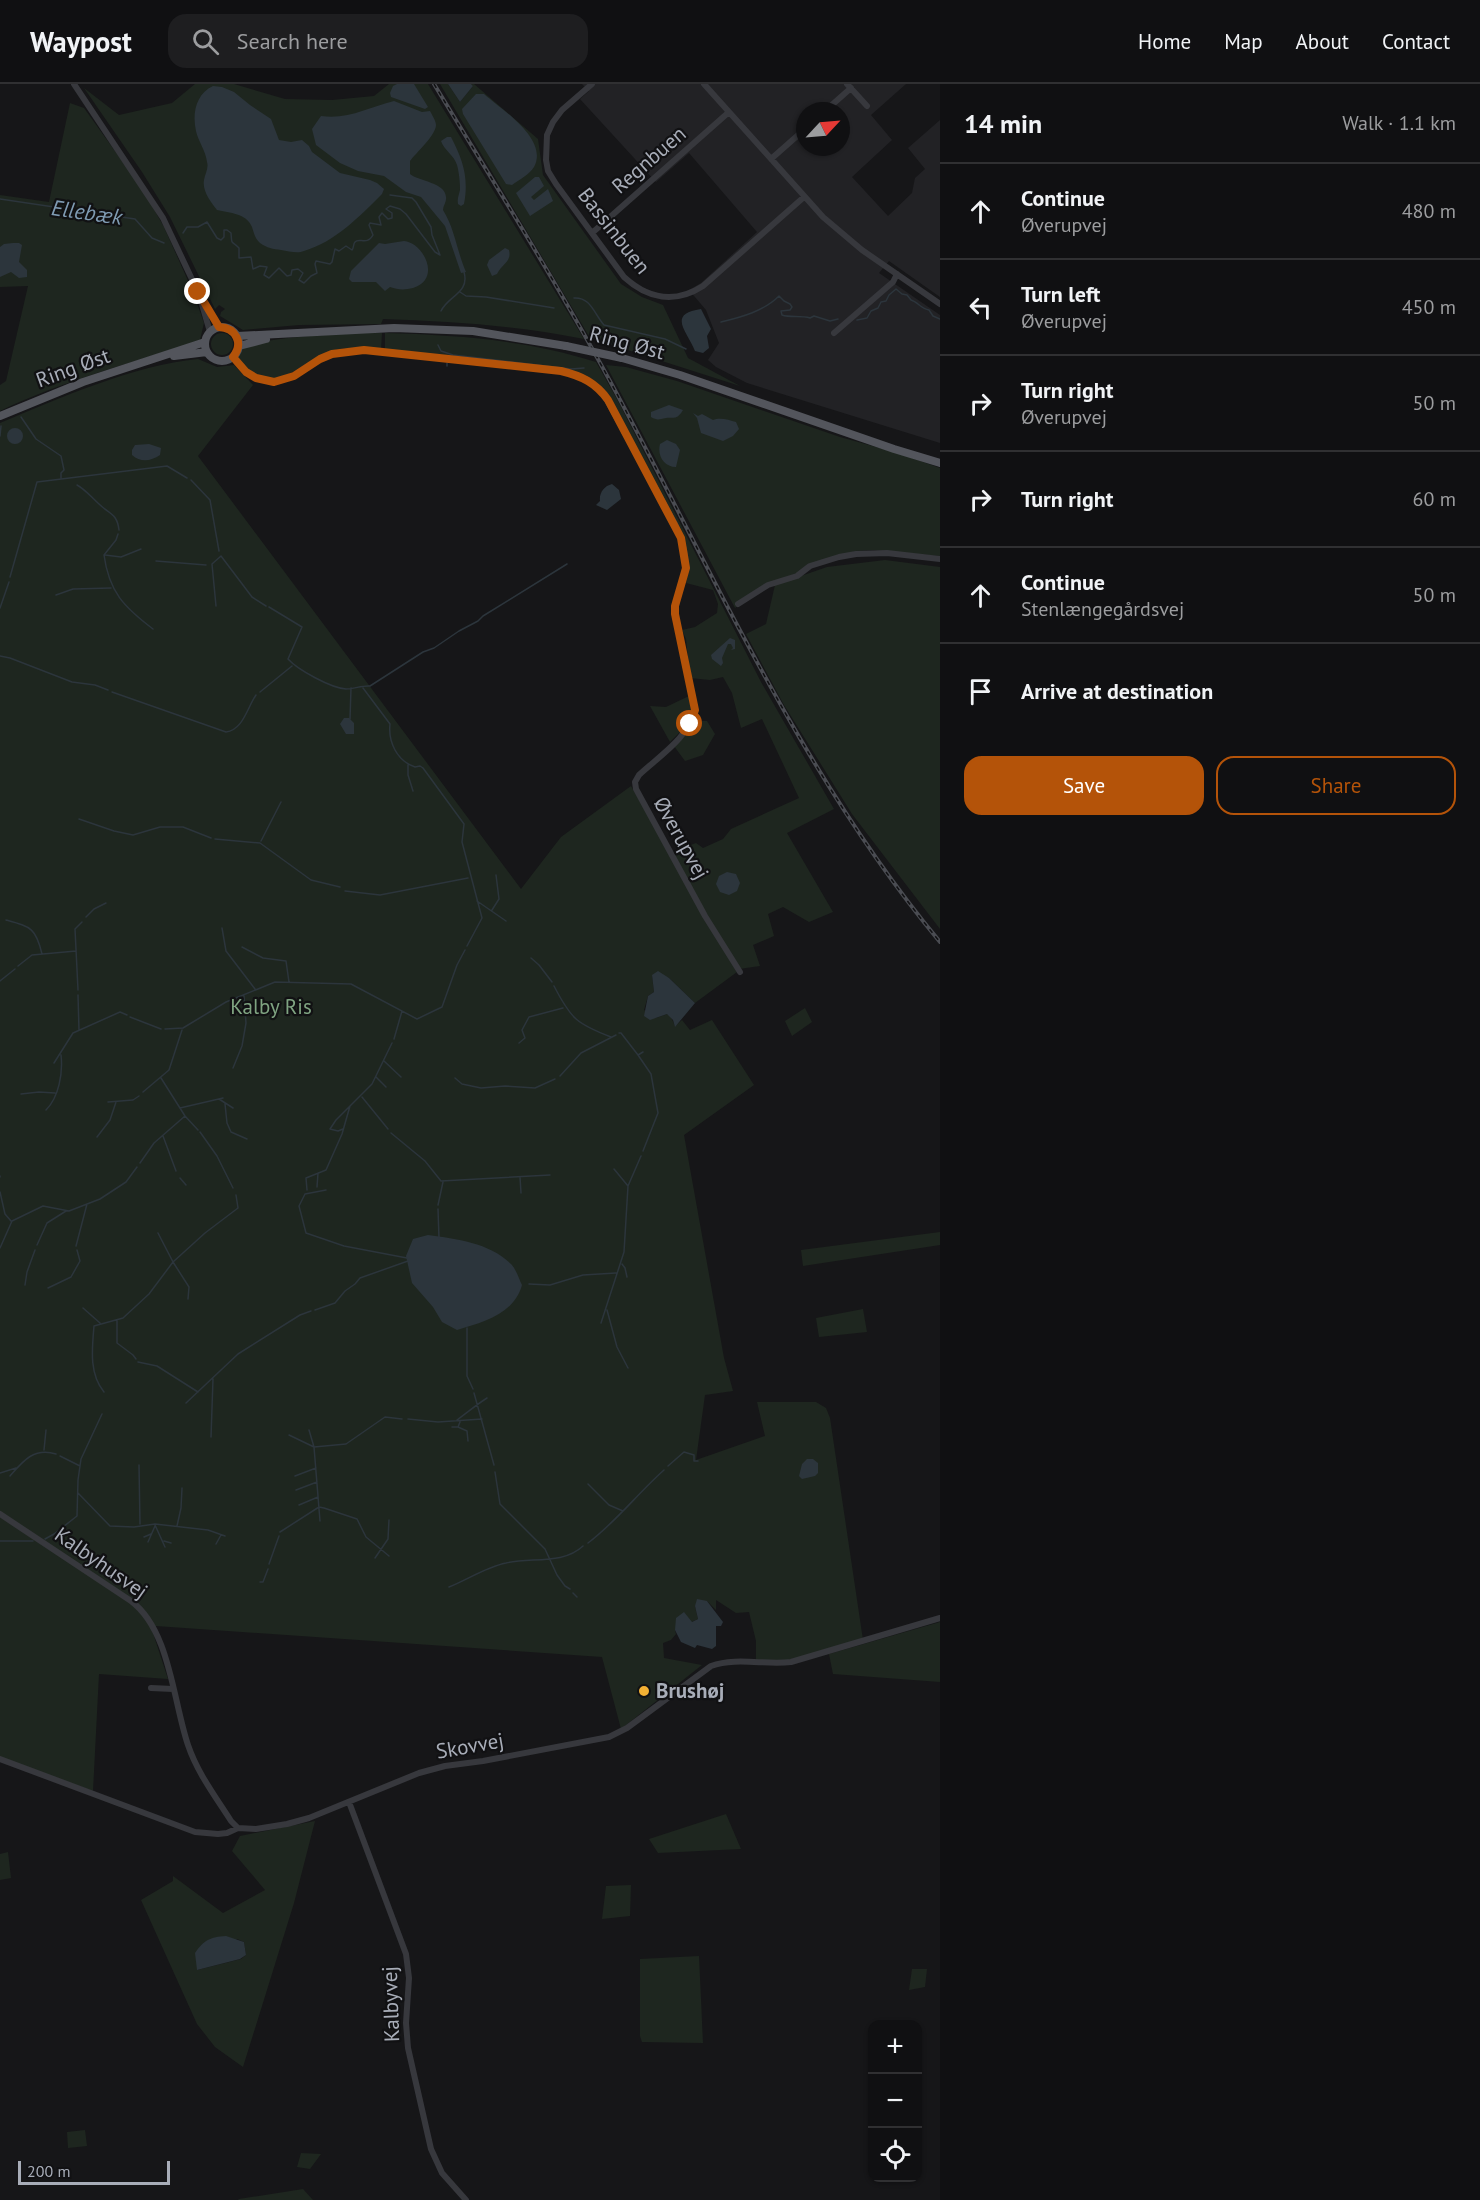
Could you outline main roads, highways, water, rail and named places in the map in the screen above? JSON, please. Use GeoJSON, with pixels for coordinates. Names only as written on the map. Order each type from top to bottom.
{"type":"FeatureCollection","features":[{"type":"Feature","properties":{"kind":"main road"},"geometry":{"type":"LineString","coordinates":[[219,327],[229,329],[237,336],[238,346],[233,357],[227,360],[217,360],[207,352],[205,342],[210,332],[219,327]]}},
{"type":"Feature","properties":{"kind":"main road","name":"Ring Øst"},"geometry":{"type":"LineString","coordinates":[[237,336],[394,328],[472,331],[566,346],[622,358],[680,375],[940,463]]}},
{"type":"Feature","properties":{"kind":"main road","name":"Ring Øst"},"geometry":{"type":"LineString","coordinates":[[238,346],[291,334]]}},
{"type":"Feature","properties":{"kind":"main road","name":"Ring Øst"},"geometry":{"type":"LineString","coordinates":[[0,416],[83,382],[205,342]]}},
{"type":"Feature","properties":{"kind":"main road","name":"Ring Øst"},"geometry":{"type":"LineString","coordinates":[[160,358],[207,352]]}},
{"type":"Feature","properties":{"kind":"waterway","name":"Ellebæk"},"geometry":{"type":"LineString","coordinates":[[183,233],[187,227],[198,227],[207,222],[217,238],[221,240],[224,237],[224,230],[227,230],[231,233],[232,242],[239,248],[239,258],[251,257],[253,269],[260,266],[267,267],[264,275],[269,278],[279,268],[287,276],[291,275],[292,270],[298,269],[303,273],[299,280],[304,283],[317,273],[316,261],[330,264],[335,249],[339,251],[346,246],[352,250],[357,241],[366,241],[371,238],[373,235],[370,223],[381,225],[379,217],[382,213],[388,219],[392,218],[392,213],[386,209],[390,206],[406,214],[435,252],[440,255],[431,227],[416,202],[412,198],[390,195]]}},
{"type":"Feature","properties":{"kind":"waterway","name":"Ellebæk"},"geometry":{"type":"LineString","coordinates":[[0,199],[135,219],[152,238],[164,243]]}},
{"type":"Feature","properties":{"kind":"waterway"},"geometry":{"type":"LineString","coordinates":[[441,311],[464,285],[464,272]]}},
{"type":"Feature","properties":{"kind":"waterway"},"geometry":{"type":"LineString","coordinates":[[857,320],[867,318],[871,311],[878,308],[881,302],[886,301],[896,289],[940,319]]}},
{"type":"Feature","properties":{"kind":"waterway"},"geometry":{"type":"LineString","coordinates":[[460,292],[466,296],[554,308]]}},
{"type":"Feature","properties":{"kind":"waterway"},"geometry":{"type":"LineString","coordinates":[[721,322],[760,310],[779,296],[792,307],[790,310],[781,311],[782,315],[810,318],[814,316],[830,321],[838,319]]}},
{"type":"Feature","properties":{"kind":"waterway"},"geometry":{"type":"LineString","coordinates":[[574,298],[580,298],[588,303],[604,325],[665,339],[686,349]]}},
{"type":"Feature","properties":{"kind":"waterway"},"geometry":{"type":"LineString","coordinates":[[438,345],[441,351],[453,355],[571,369],[584,368]]}},
{"type":"Feature","properties":{"kind":"waterway"},"geometry":{"type":"LineString","coordinates":[[21,417],[36,439],[61,456],[64,470],[61,478]]}},
{"type":"Feature","properties":{"kind":"waterway"},"geometry":{"type":"LineString","coordinates":[[0,436],[1,426]]}},
{"type":"Feature","properties":{"kind":"waterway"},"geometry":{"type":"LineString","coordinates":[[10,577],[37,482],[167,466],[187,478]]}},
{"type":"Feature","properties":{"kind":"waterway"},"geometry":{"type":"LineString","coordinates":[[191,480],[210,500],[219,551]]}},
{"type":"Feature","properties":{"kind":"waterway"},"geometry":{"type":"LineString","coordinates":[[77,485],[114,517],[119,530]]}},
{"type":"Feature","properties":{"kind":"waterway"},"geometry":{"type":"LineString","coordinates":[[118,534],[104,555],[110,579],[119,598],[153,629]]}},
{"type":"Feature","properties":{"kind":"waterway"},"geometry":{"type":"LineString","coordinates":[[105,555],[121,557],[141,549]]}},
{"type":"Feature","properties":{"kind":"waterway"},"geometry":{"type":"LineString","coordinates":[[216,606],[212,564],[221,556],[252,597],[266,606]]}},
{"type":"Feature","properties":{"kind":"waterway"},"geometry":{"type":"LineString","coordinates":[[156,561],[206,565]]}},
{"type":"Feature","properties":{"kind":"waterway"},"geometry":{"type":"LineString","coordinates":[[269,607],[302,627],[288,659],[299,668],[315,678],[340,688],[370,686],[567,564]]}},
{"type":"Feature","properties":{"kind":"waterway"},"geometry":{"type":"LineString","coordinates":[[0,608],[9,582]]}},
{"type":"Feature","properties":{"kind":"waterway"},"geometry":{"type":"LineString","coordinates":[[56,595],[73,589],[111,588]]}},
{"type":"Feature","properties":{"kind":"waterway"},"geometry":{"type":"LineString","coordinates":[[0,656],[72,682],[95,685],[108,690]]}},
{"type":"Feature","properties":{"kind":"waterway"},"geometry":{"type":"LineString","coordinates":[[260,692],[292,666]]}},
{"type":"Feature","properties":{"kind":"waterway"},"geometry":{"type":"LineString","coordinates":[[350,719],[351,688]]}},
{"type":"Feature","properties":{"kind":"waterway"},"geometry":{"type":"LineString","coordinates":[[363,688],[390,724],[392,744],[399,756],[409,764],[423,768],[464,824],[462,842],[482,918],[467,946]]}},
{"type":"Feature","properties":{"kind":"waterway"},"geometry":{"type":"LineString","coordinates":[[112,692],[226,732],[241,723],[256,695]]}},
{"type":"Feature","properties":{"kind":"waterway"},"geometry":{"type":"LineString","coordinates":[[408,765],[408,775],[413,791]]}},
{"type":"Feature","properties":{"kind":"waterway"},"geometry":{"type":"LineString","coordinates":[[261,841],[281,802]]}},
{"type":"Feature","properties":{"kind":"waterway"},"geometry":{"type":"LineString","coordinates":[[79,819],[133,835],[160,827],[183,827],[211,838]]}},
{"type":"Feature","properties":{"kind":"waterway"},"geometry":{"type":"LineString","coordinates":[[215,839],[260,843],[311,880],[340,887]]}},
{"type":"Feature","properties":{"kind":"waterway"},"geometry":{"type":"LineString","coordinates":[[492,910],[499,899],[496,875]]}},
{"type":"Feature","properties":{"kind":"waterway"},"geometry":{"type":"LineString","coordinates":[[345,891],[380,895],[468,878]]}},
{"type":"Feature","properties":{"kind":"waterway"},"geometry":{"type":"LineString","coordinates":[[477,901],[506,921]]}},
{"type":"Feature","properties":{"kind":"waterway"},"geometry":{"type":"LineString","coordinates":[[86,917],[94,909],[106,903]]}},
{"type":"Feature","properties":{"kind":"waterway"},"geometry":{"type":"LineString","coordinates":[[6,920],[31,930],[35,934],[42,954]]}},
{"type":"Feature","properties":{"kind":"waterway"},"geometry":{"type":"LineString","coordinates":[[78,990],[75,929],[82,922]]}},
{"type":"Feature","properties":{"kind":"waterway"},"geometry":{"type":"LineString","coordinates":[[222,928],[226,951],[255,989]]}},
{"type":"Feature","properties":{"kind":"waterway"},"geometry":{"type":"LineString","coordinates":[[242,947],[263,958],[286,961],[289,982]]}},
{"type":"Feature","properties":{"kind":"waterway"},"geometry":{"type":"LineString","coordinates":[[165,1029],[183,1028],[226,1002],[275,982],[351,984],[417,1019],[442,1007],[457,965],[465,950]]}},
{"type":"Feature","properties":{"kind":"waterway"},"geometry":{"type":"LineString","coordinates":[[18,966],[32,955],[76,951]]}},
{"type":"Feature","properties":{"kind":"waterway"},"geometry":{"type":"LineString","coordinates":[[531,958],[552,982]]}},
{"type":"Feature","properties":{"kind":"waterway"},"geometry":{"type":"LineString","coordinates":[[0,981],[15,969]]}},
{"type":"Feature","properties":{"kind":"waterway"},"geometry":{"type":"LineString","coordinates":[[554,986],[565,1006],[576,1019],[611,1037]]}},
{"type":"Feature","properties":{"kind":"waterway"},"geometry":{"type":"LineString","coordinates":[[78,995],[79,1030]]}},
{"type":"Feature","properties":{"kind":"waterway"},"geometry":{"type":"LineString","coordinates":[[233,1068],[242,1046],[246,1023],[244,996]]}},
{"type":"Feature","properties":{"kind":"waterway"},"geometry":{"type":"LineString","coordinates":[[519,1043],[525,1038],[522,1030],[529,1017],[563,1008]]}},
{"type":"Feature","properties":{"kind":"waterway"},"geometry":{"type":"LineString","coordinates":[[394,1039],[402,1011]]}},
{"type":"Feature","properties":{"kind":"waterway"},"geometry":{"type":"LineString","coordinates":[[54,1063],[73,1033],[120,1012],[127,1015]]}},
{"type":"Feature","properties":{"kind":"waterway"},"geometry":{"type":"LineString","coordinates":[[130,1017],[161,1029]]}},
{"type":"Feature","properties":{"kind":"waterway"},"geometry":{"type":"LineString","coordinates":[[143,1092],[169,1070],[182,1030]]}},
{"type":"Feature","properties":{"kind":"waterway"},"geometry":{"type":"LineString","coordinates":[[619,1033],[638,1055],[643,1052]]}},
{"type":"Feature","properties":{"kind":"waterway"},"geometry":{"type":"LineString","coordinates":[[560,1076],[581,1053],[616,1035]]}},
{"type":"Feature","properties":{"kind":"waterway"},"geometry":{"type":"LineString","coordinates":[[307,1190],[306,1178],[326,1170],[342,1134],[350,1106],[372,1084],[392,1043]]}},
{"type":"Feature","properties":{"kind":"waterway"},"geometry":{"type":"LineString","coordinates":[[46,1110],[59,1084],[61,1055]]}},
{"type":"Feature","properties":{"kind":"waterway"},"geometry":{"type":"LineString","coordinates":[[638,1055],[651,1074],[658,1113],[643,1151]]}},
{"type":"Feature","properties":{"kind":"waterway"},"geometry":{"type":"LineString","coordinates":[[384,1061],[401,1077]]}},
{"type":"Feature","properties":{"kind":"waterway"},"geometry":{"type":"LineString","coordinates":[[376,1077],[386,1087]]}},
{"type":"Feature","properties":{"kind":"waterway"},"geometry":{"type":"LineString","coordinates":[[161,1078],[185,1116],[198,1130]]}},
{"type":"Feature","properties":{"kind":"waterway"},"geometry":{"type":"LineString","coordinates":[[455,1078],[462,1084],[481,1088],[505,1086],[535,1088],[555,1079]]}},
{"type":"Feature","properties":{"kind":"waterway"},"geometry":{"type":"LineString","coordinates":[[21,1094],[55,1093]]}},
{"type":"Feature","properties":{"kind":"waterway"},"geometry":{"type":"LineString","coordinates":[[108,1102],[133,1100],[139,1096]]}},
{"type":"Feature","properties":{"kind":"waterway"},"geometry":{"type":"LineString","coordinates":[[362,1097],[388,1129]]}},
{"type":"Feature","properties":{"kind":"waterway"},"geometry":{"type":"LineString","coordinates":[[180,1108],[223,1098]]}},
{"type":"Feature","properties":{"kind":"waterway"},"geometry":{"type":"LineString","coordinates":[[219,1099],[233,1108]]}},
{"type":"Feature","properties":{"kind":"waterway"},"geometry":{"type":"LineString","coordinates":[[97,1137],[110,1120],[116,1102]]}},
{"type":"Feature","properties":{"kind":"waterway"},"geometry":{"type":"LineString","coordinates":[[225,1104],[227,1123],[231,1132],[247,1139]]}},
{"type":"Feature","properties":{"kind":"waterway"},"geometry":{"type":"LineString","coordinates":[[343,1129],[338,1131],[330,1129],[350,1106]]}},
{"type":"Feature","properties":{"kind":"waterway"},"geometry":{"type":"LineString","coordinates":[[140,1163],[154,1143],[185,1116]]}},
{"type":"Feature","properties":{"kind":"waterway"},"geometry":{"type":"LineString","coordinates":[[200,1132],[217,1156],[233,1188]]}},
{"type":"Feature","properties":{"kind":"waterway"},"geometry":{"type":"LineString","coordinates":[[391,1133],[425,1161],[441,1181],[550,1175]]}},
{"type":"Feature","properties":{"kind":"waterway"},"geometry":{"type":"LineString","coordinates":[[163,1136],[176,1171]]}},
{"type":"Feature","properties":{"kind":"waterway"},"geometry":{"type":"LineString","coordinates":[[601,1323],[624,1252],[628,1186],[641,1156]]}},
{"type":"Feature","properties":{"kind":"waterway"},"geometry":{"type":"LineString","coordinates":[[0,1248],[12,1221],[43,1206],[69,1211],[100,1199],[126,1182],[137,1167]]}},
{"type":"Feature","properties":{"kind":"waterway"},"geometry":{"type":"LineString","coordinates":[[614,1169],[628,1186]]}},
{"type":"Feature","properties":{"kind":"waterway"},"geometry":{"type":"LineString","coordinates":[[317,1187],[318,1173]]}},
{"type":"Feature","properties":{"kind":"waterway"},"geometry":{"type":"LineString","coordinates":[[520,1177],[521,1193]]}},
{"type":"Feature","properties":{"kind":"waterway"},"geometry":{"type":"LineString","coordinates":[[180,1178],[186,1185]]}},
{"type":"Feature","properties":{"kind":"waterway"},"geometry":{"type":"LineString","coordinates":[[438,1205],[443,1182]]}},
{"type":"Feature","properties":{"kind":"waterway"},"geometry":{"type":"LineString","coordinates":[[326,1190],[305,1194],[299,1206],[306,1233],[344,1246],[407,1258]]}},
{"type":"Feature","properties":{"kind":"waterway"},"geometry":{"type":"LineString","coordinates":[[0,1192],[5,1214],[11,1221]]}},
{"type":"Feature","properties":{"kind":"waterway"},"geometry":{"type":"LineString","coordinates":[[104,1392],[94,1369],[92,1352],[94,1326],[123,1318],[149,1294],[173,1262],[205,1233],[238,1208],[236,1195]]}},
{"type":"Feature","properties":{"kind":"waterway"},"geometry":{"type":"LineString","coordinates":[[76,1246],[87,1204]]}},
{"type":"Feature","properties":{"kind":"waterway"},"geometry":{"type":"LineString","coordinates":[[438,1209],[439,1238]]}},
{"type":"Feature","properties":{"kind":"waterway"},"geometry":{"type":"LineString","coordinates":[[37,1245],[47,1223],[66,1211]]}},
{"type":"Feature","properties":{"kind":"waterway"},"geometry":{"type":"LineString","coordinates":[[158,1233],[189,1287],[188,1299]]}},
{"type":"Feature","properties":{"kind":"waterway"},"geometry":{"type":"LineString","coordinates":[[25,1285],[35,1250]]}},
{"type":"Feature","properties":{"kind":"waterway"},"geometry":{"type":"LineString","coordinates":[[48,1288],[71,1277],[80,1261],[77,1250]]}},
{"type":"Feature","properties":{"kind":"waterway"},"geometry":{"type":"LineString","coordinates":[[315,1310],[335,1303],[360,1278],[408,1261]]}},
{"type":"Feature","properties":{"kind":"waterway"},"geometry":{"type":"LineString","coordinates":[[622,1264],[627,1277]]}},
{"type":"Feature","properties":{"kind":"waterway"},"geometry":{"type":"LineString","coordinates":[[529,1284],[550,1285],[583,1275],[616,1273]]}},
{"type":"Feature","properties":{"kind":"waterway"},"geometry":{"type":"LineString","coordinates":[[83,1308],[100,1323]]}},
{"type":"Feature","properties":{"kind":"waterway"},"geometry":{"type":"LineString","coordinates":[[607,1310],[617,1347],[628,1368]]}},
{"type":"Feature","properties":{"kind":"waterway"},"geometry":{"type":"LineString","coordinates":[[186,1403],[238,1354],[300,1315],[311,1311]]}},
{"type":"Feature","properties":{"kind":"waterway"},"geometry":{"type":"LineString","coordinates":[[117,1320],[117,1343],[136,1359]]}},
{"type":"Feature","properties":{"kind":"waterway"},"geometry":{"type":"LineString","coordinates":[[467,1328],[467,1376],[473,1389]]}},
{"type":"Feature","properties":{"kind":"waterway"},"geometry":{"type":"LineString","coordinates":[[138,1362],[157,1366],[198,1392]]}},
{"type":"Feature","properties":{"kind":"waterway"},"geometry":{"type":"LineString","coordinates":[[211,1437],[213,1379]]}},
{"type":"Feature","properties":{"kind":"waterway"},"geometry":{"type":"LineString","coordinates":[[474,1393],[494,1465]]}},
{"type":"Feature","properties":{"kind":"waterway"},"geometry":{"type":"LineString","coordinates":[[457,1420],[487,1398]]}},
{"type":"Feature","properties":{"kind":"waterway"},"geometry":{"type":"LineString","coordinates":[[45,1539],[77,1516],[81,1459],[102,1414]]}},
{"type":"Feature","properties":{"kind":"waterway"},"geometry":{"type":"LineString","coordinates":[[289,1435],[314,1447],[346,1444],[385,1417],[402,1419]]}},
{"type":"Feature","properties":{"kind":"waterway"},"geometry":{"type":"LineString","coordinates":[[408,1419],[438,1422],[482,1419]]}},
{"type":"Feature","properties":{"kind":"waterway"},"geometry":{"type":"LineString","coordinates":[[452,1427],[458,1427],[460,1422]]}},
{"type":"Feature","properties":{"kind":"waterway"},"geometry":{"type":"LineString","coordinates":[[458,1427],[467,1431],[468,1441]]}},
{"type":"Feature","properties":{"kind":"waterway"},"geometry":{"type":"LineString","coordinates":[[44,1450],[46,1430]]}},
{"type":"Feature","properties":{"kind":"waterway"},"geometry":{"type":"LineString","coordinates":[[309,1430],[314,1447],[320,1521]]}},
{"type":"Feature","properties":{"kind":"waterway"},"geometry":{"type":"LineString","coordinates":[[10,1476],[24,1461],[35,1454],[41,1452],[56,1454]]}},
{"type":"Feature","properties":{"kind":"waterway"},"geometry":{"type":"LineString","coordinates":[[668,1466],[684,1452],[694,1455],[694,1461],[698,1461]]}},
{"type":"Feature","properties":{"kind":"waterway"},"geometry":{"type":"LineString","coordinates":[[60,1456],[80,1466]]}},
{"type":"Feature","properties":{"kind":"waterway"},"geometry":{"type":"LineString","coordinates":[[139,1465],[140,1524]]}},
{"type":"Feature","properties":{"kind":"waterway"},"geometry":{"type":"LineString","coordinates":[[0,1473],[16,1468]]}},
{"type":"Feature","properties":{"kind":"waterway"},"geometry":{"type":"LineString","coordinates":[[295,1476],[316,1468]]}},
{"type":"Feature","properties":{"kind":"waterway"},"geometry":{"type":"LineString","coordinates":[[588,1543],[664,1470]]}},
{"type":"Feature","properties":{"kind":"waterway"},"geometry":{"type":"LineString","coordinates":[[495,1472],[500,1504],[545,1549],[557,1575],[570,1589]]}},
{"type":"Feature","properties":{"kind":"waterway"},"geometry":{"type":"LineString","coordinates":[[296,1490],[317,1482]]}},
{"type":"Feature","properties":{"kind":"waterway"},"geometry":{"type":"LineString","coordinates":[[588,1484],[609,1505],[623,1511]]}},
{"type":"Feature","properties":{"kind":"waterway"},"geometry":{"type":"LineString","coordinates":[[177,1526],[182,1488]]}},
{"type":"Feature","properties":{"kind":"waterway"},"geometry":{"type":"LineString","coordinates":[[78,1493],[110,1526],[134,1527],[155,1524],[208,1530],[225,1536]]}},
{"type":"Feature","properties":{"kind":"waterway"},"geometry":{"type":"LineString","coordinates":[[299,1505],[318,1497]]}},
{"type":"Feature","properties":{"kind":"waterway"},"geometry":{"type":"LineString","coordinates":[[280,1532],[319,1507],[324,1508],[357,1519],[366,1537],[389,1556]]}},
{"type":"Feature","properties":{"kind":"waterway"},"geometry":{"type":"LineString","coordinates":[[375,1558],[388,1539],[389,1520]]}},
{"type":"Feature","properties":{"kind":"waterway"},"geometry":{"type":"LineString","coordinates":[[155,1525],[165,1547]]}},
{"type":"Feature","properties":{"kind":"waterway"},"geometry":{"type":"LineString","coordinates":[[148,1542],[155,1526]]}},
{"type":"Feature","properties":{"kind":"waterway"},"geometry":{"type":"LineString","coordinates":[[144,1537],[151,1534]]}},
{"type":"Feature","properties":{"kind":"waterway"},"geometry":{"type":"LineString","coordinates":[[216,1544],[221,1535]]}},
{"type":"Feature","properties":{"kind":"waterway"},"geometry":{"type":"LineString","coordinates":[[269,1564],[279,1536]]}},
{"type":"Feature","properties":{"kind":"waterway"},"geometry":{"type":"LineString","coordinates":[[0,1541],[33,1541]]}},
{"type":"Feature","properties":{"kind":"waterway"},"geometry":{"type":"LineString","coordinates":[[164,1541],[171,1543]]}},
{"type":"Feature","properties":{"kind":"waterway"},"geometry":{"type":"LineString","coordinates":[[449,1587],[499,1565],[566,1556],[583,1546]]}},
{"type":"Feature","properties":{"kind":"waterway"},"geometry":{"type":"LineString","coordinates":[[260,1582],[263,1582],[268,1569]]}},
{"type":"Feature","properties":{"kind":"waterway"},"geometry":{"type":"LineString","coordinates":[[573,1593],[577,1597]]}},
{"type":"Feature","properties":{"kind":"railway"},"geometry":{"type":"LineString","coordinates":[[434,84],[581,329],[733,618],[808,752],[849,818],[893,881],[940,942]]}},
{"type":"Feature","properties":{"kind":"place","name":"Brushøj"},"geometry":{"type":"Point","coordinates":[644,1691]}},
{"type":"Feature","properties":{"kind":"park label","name":"Kalby Ris"},"geometry":{"type":"Point","coordinates":[271,1007]}}]}
